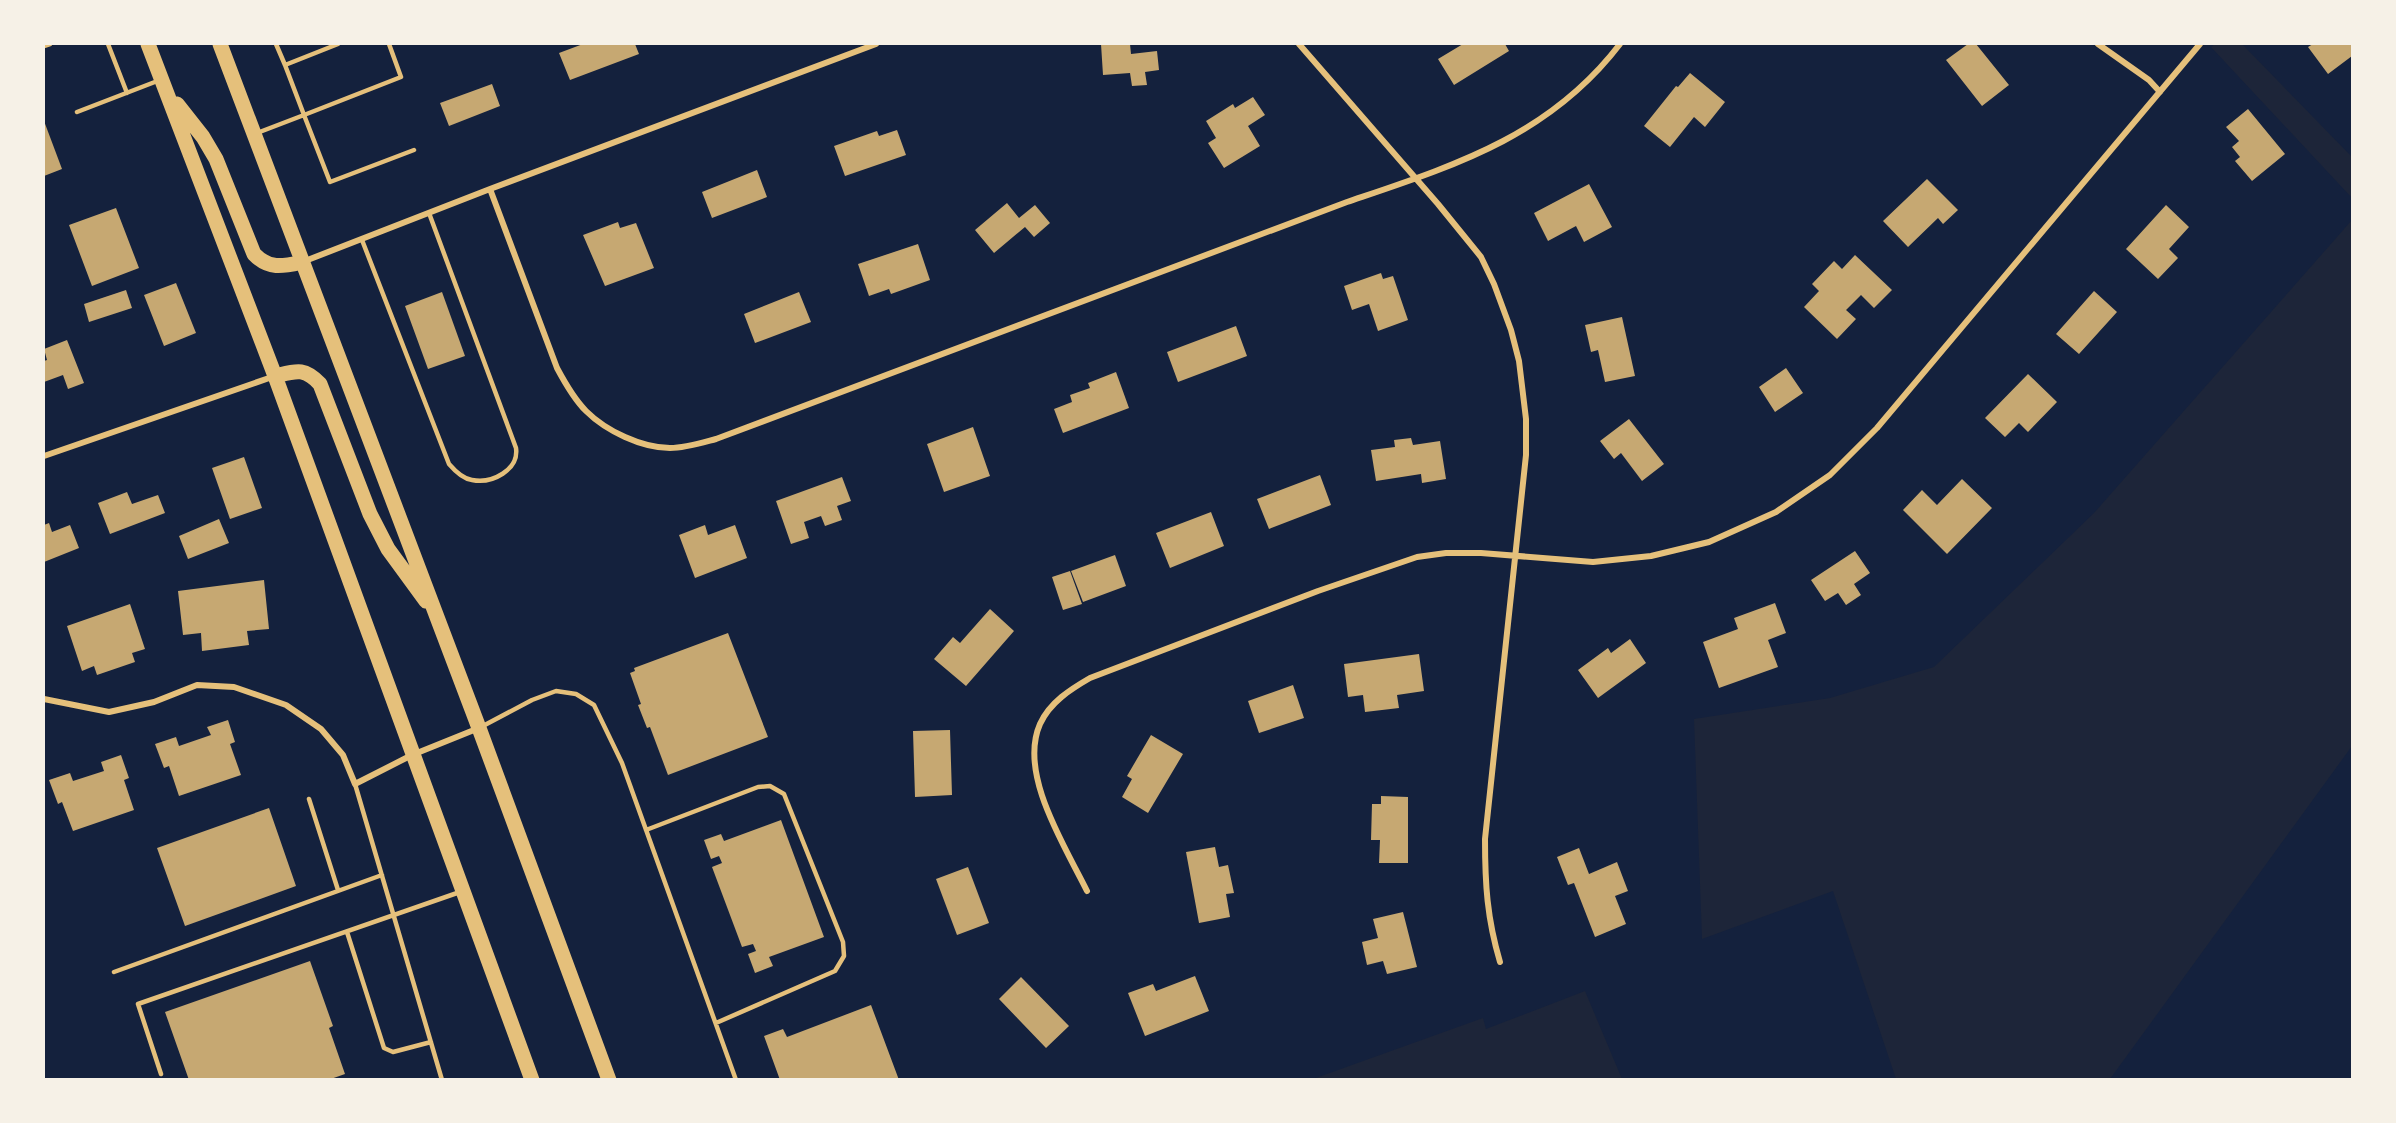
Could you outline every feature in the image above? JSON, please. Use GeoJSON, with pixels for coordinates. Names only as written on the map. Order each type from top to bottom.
{"type":"FeatureCollection","features":[{"type":"Feature","properties":{"kind":"main road"},"geometry":{"type":"LineString","coordinates":[[148,44],[275,376],[532,1080]]}},
{"type":"Feature","properties":{"kind":"main road"},"geometry":{"type":"LineString","coordinates":[[220,44],[436,613],[609,1080]]}},
{"type":"Feature","properties":{"kind":"main road"},"geometry":{"type":"LineString","coordinates":[[165,86],[203,137],[216,159],[254,254],[271,266],[303,261]]}},
{"type":"Feature","properties":{"kind":"main road"},"geometry":{"type":"LineString","coordinates":[[275,376],[300,370],[312,375],[320,384],[370,514],[388,549],[436,613]]}},
{"type":"Feature","properties":{"kind":"street"},"geometry":{"type":"LineString","coordinates":[[303,261],[876,44]]}},
{"type":"Feature","properties":{"kind":"street"},"geometry":{"type":"LineString","coordinates":[[1299,44],[1481,257],[1511,330],[1519,361],[1526,418],[1526,455],[1485,839],[1485,891],[1491,933],[1500,962]]}},
{"type":"Feature","properties":{"kind":"street"},"geometry":{"type":"LineString","coordinates":[[490,189],[557,368],[567,387],[586,411],[611,428],[640,442],[670,448],[716,439],[1347,202],[1433,174],[1536,123],[1557,108],[1600,67],[1620,44]]}},
{"type":"Feature","properties":{"kind":"street"},"geometry":{"type":"LineString","coordinates":[[2098,44],[2160,92]]}},
{"type":"Feature","properties":{"kind":"street"},"geometry":{"type":"LineString","coordinates":[[1087,891],[1048,812],[1034,761],[1041,723],[1068,690],[1090,678],[1395,563],[1417,557],[1446,553],[1481,553],[1593,562],[1651,556],[1709,542],[1776,512],[1830,475],[1876,428],[2200,44]]}},
{"type":"Feature","properties":{"kind":"street"},"geometry":{"type":"LineString","coordinates":[[44,456],[275,376]]}},
{"type":"Feature","properties":{"kind":"street"},"geometry":{"type":"LineString","coordinates":[[44,699],[109,712],[154,702],[197,685],[234,687],[286,705],[321,729],[343,755],[355,784],[412,755],[479,728]]}},
{"type":"Feature","properties":{"kind":"lane"},"geometry":{"type":"LineString","coordinates":[[44,46],[50,44]]}},
{"type":"Feature","properties":{"kind":"lane"},"geometry":{"type":"LineString","coordinates":[[108,44],[127,93]]}},
{"type":"Feature","properties":{"kind":"lane"},"geometry":{"type":"LineString","coordinates":[[276,44],[330,182],[414,150]]}},
{"type":"Feature","properties":{"kind":"lane"},"geometry":{"type":"LineString","coordinates":[[285,65],[339,44]]}},
{"type":"Feature","properties":{"kind":"lane"},"geometry":{"type":"LineString","coordinates":[[254,134],[401,77],[389,44]]}},
{"type":"Feature","properties":{"kind":"lane"},"geometry":{"type":"LineString","coordinates":[[77,112],[127,93],[165,86]]}},
{"type":"Feature","properties":{"kind":"lane"},"geometry":{"type":"LineString","coordinates":[[362,240],[449,464],[459,474],[471,480],[495,477],[509,470],[513,465],[517,456],[516,448],[429,213]]}},
{"type":"Feature","properties":{"kind":"lane"},"geometry":{"type":"LineString","coordinates":[[479,728],[532,700],[556,691],[576,694],[594,705],[622,763],[736,1080]]}},
{"type":"Feature","properties":{"kind":"lane"},"geometry":{"type":"LineString","coordinates":[[355,784],[442,1080]]}},
{"type":"Feature","properties":{"kind":"lane"},"geometry":{"type":"LineString","coordinates":[[646,830],[758,787],[770,786],[784,794],[843,942],[843,956],[835,971],[716,1023]]}},
{"type":"Feature","properties":{"kind":"lane"},"geometry":{"type":"LineString","coordinates":[[309,799],[338,890]]}},
{"type":"Feature","properties":{"kind":"lane"},"geometry":{"type":"LineString","coordinates":[[114,972],[382,875]]}},
{"type":"Feature","properties":{"kind":"lane"},"geometry":{"type":"LineString","coordinates":[[161,1074],[138,1004],[463,891]]}},
{"type":"Feature","properties":{"kind":"lane"},"geometry":{"type":"LineString","coordinates":[[347,933],[384,1048],[393,1052],[431,1042]]}},
{"type":"Feature","properties":{"kind":"shaded area"},"geometry":{"type":"Polygon","coordinates":[[[2215,44],[2242,44],[2352,157],[2352,198],[2211,47],[2215,44]]]}},
{"type":"Feature","properties":{"kind":"shaded area"},"geometry":{"type":"Polygon","coordinates":[[[2352,220],[2352,746],[2110,1079],[1896,1079],[1833,891],[1702,939],[1694,719],[1830,698],[1934,667],[2094,513],[2352,220]]]}},
{"type":"Feature","properties":{"kind":"shaded area"},"geometry":{"type":"Polygon","coordinates":[[[1585,991],[1622,1079],[1313,1079],[1483,1018],[1486,1029],[1585,991]]]}},
{"type":"Feature","properties":{"kind":"building"},"geometry":{"type":"Polygon","coordinates":[[[583,44],[635,44],[639,54],[570,80],[559,53],[583,44]]]}},
{"type":"Feature","properties":{"kind":"building"},"geometry":{"type":"Polygon","coordinates":[[[1101,44],[1130,44],[1131,54],[1157,51],[1159,70],[1145,72],[1147,85],[1132,86],[1130,73],[1103,75],[1101,44]]]}},
{"type":"Feature","properties":{"kind":"building"},"geometry":{"type":"Polygon","coordinates":[[[1463,44],[1505,44],[1509,51],[1454,85],[1438,59],[1463,44]]]}},
{"type":"Feature","properties":{"kind":"building"},"geometry":{"type":"Polygon","coordinates":[[[1968,44],[1976,44],[2009,85],[1982,106],[1946,60],[1968,44]]]}},
{"type":"Feature","properties":{"kind":"building"},"geometry":{"type":"Polygon","coordinates":[[[2313,44],[2352,44],[2352,56],[2328,74],[2308,47],[2313,44]]]}},
{"type":"Feature","properties":{"kind":"building"},"geometry":{"type":"Polygon","coordinates":[[[1690,73],[1725,102],[1705,127],[1694,117],[1670,147],[1644,126],[1676,86],[1678,87],[1690,73]]]}},
{"type":"Feature","properties":{"kind":"building"},"geometry":{"type":"Polygon","coordinates":[[[492,84],[500,106],[449,126],[440,103],[492,84]]]}},
{"type":"Feature","properties":{"kind":"building"},"geometry":{"type":"Polygon","coordinates":[[[1253,97],[1265,115],[1248,126],[1260,146],[1224,168],[1208,143],[1216,138],[1206,121],[1233,104],[1235,108],[1253,97]]]}},
{"type":"Feature","properties":{"kind":"building"},"geometry":{"type":"Polygon","coordinates":[[[2248,109],[2285,154],[2252,181],[2235,161],[2240,157],[2232,147],[2239,141],[2226,127],[2248,109]]]}},
{"type":"Feature","properties":{"kind":"building"},"geometry":{"type":"Polygon","coordinates":[[[44,121],[62,169],[44,176],[44,121]]]}},
{"type":"Feature","properties":{"kind":"building"},"geometry":{"type":"Polygon","coordinates":[[[897,130],[906,155],[845,176],[834,146],[877,131],[879,136],[897,130]]]}},
{"type":"Feature","properties":{"kind":"building"},"geometry":{"type":"Polygon","coordinates":[[[757,170],[767,197],[712,218],[702,192],[757,170]]]}},
{"type":"Feature","properties":{"kind":"building"},"geometry":{"type":"Polygon","coordinates":[[[1927,179],[1958,210],[1943,224],[1938,218],[1908,247],[1883,221],[1927,179]]]}},
{"type":"Feature","properties":{"kind":"building"},"geometry":{"type":"Polygon","coordinates":[[[1589,184],[1612,227],[1584,242],[1576,226],[1548,241],[1534,213],[1589,184]]]}},
{"type":"Feature","properties":{"kind":"building"},"geometry":{"type":"Polygon","coordinates":[[[1007,203],[1019,218],[1035,205],[1050,223],[1034,237],[1025,227],[994,253],[975,230],[1007,203]]]}},
{"type":"Feature","properties":{"kind":"building"},"geometry":{"type":"Polygon","coordinates":[[[2166,205],[2189,227],[2169,249],[2178,258],[2158,279],[2126,249],[2166,205]]]}},
{"type":"Feature","properties":{"kind":"building"},"geometry":{"type":"Polygon","coordinates":[[[116,208],[139,268],[92,286],[69,225],[116,208]]]}},
{"type":"Feature","properties":{"kind":"building"},"geometry":{"type":"Polygon","coordinates":[[[618,222],[620,228],[636,223],[654,268],[605,286],[583,235],[618,222]]]}},
{"type":"Feature","properties":{"kind":"building"},"geometry":{"type":"Polygon","coordinates":[[[918,244],[930,280],[891,294],[889,289],[869,296],[858,264],[918,244]]]}},
{"type":"Feature","properties":{"kind":"building"},"geometry":{"type":"Polygon","coordinates":[[[1855,255],[1892,290],[1874,308],[1861,295],[1846,310],[1856,319],[1837,339],[1804,307],[1819,291],[1812,284],[1834,261],[1842,269],[1855,255]]]}},
{"type":"Feature","properties":{"kind":"building"},"geometry":{"type":"Polygon","coordinates":[[[1381,273],[1383,279],[1393,276],[1408,320],[1378,331],[1369,304],[1352,310],[1344,286],[1381,273]]]}},
{"type":"Feature","properties":{"kind":"building"},"geometry":{"type":"Polygon","coordinates":[[[176,283],[196,333],[164,346],[144,295],[176,283]]]}},
{"type":"Feature","properties":{"kind":"building"},"geometry":{"type":"Polygon","coordinates":[[[126,290],[132,308],[89,322],[84,304],[126,290]]]}},
{"type":"Feature","properties":{"kind":"building"},"geometry":{"type":"Polygon","coordinates":[[[2094,291],[2117,312],[2079,354],[2056,334],[2094,291]]]}},
{"type":"Feature","properties":{"kind":"building"},"geometry":{"type":"Polygon","coordinates":[[[442,292],[465,356],[428,369],[405,306],[442,292]]]}},
{"type":"Feature","properties":{"kind":"building"},"geometry":{"type":"Polygon","coordinates":[[[799,292],[811,322],[755,343],[744,314],[799,292]]]}},
{"type":"Feature","properties":{"kind":"building"},"geometry":{"type":"Polygon","coordinates":[[[1622,317],[1635,376],[1605,382],[1598,350],[1591,352],[1585,325],[1622,317]]]}},
{"type":"Feature","properties":{"kind":"building"},"geometry":{"type":"Polygon","coordinates":[[[1236,326],[1247,356],[1178,382],[1167,352],[1236,326]]]}},
{"type":"Feature","properties":{"kind":"building"},"geometry":{"type":"Polygon","coordinates":[[[67,340],[84,383],[68,389],[63,375],[44,382],[44,361],[47,360],[44,349],[67,340]]]}},
{"type":"Feature","properties":{"kind":"building"},"geometry":{"type":"Polygon","coordinates":[[[1786,368],[1803,393],[1775,412],[1759,387],[1786,368]]]}},
{"type":"Feature","properties":{"kind":"building"},"geometry":{"type":"Polygon","coordinates":[[[1116,372],[1129,408],[1063,433],[1054,409],[1072,402],[1070,395],[1090,388],[1088,383],[1116,372]]]}},
{"type":"Feature","properties":{"kind":"building"},"geometry":{"type":"Polygon","coordinates":[[[2028,374],[2057,402],[2028,432],[2019,423],[2005,437],[1985,418],[2028,374]]]}},
{"type":"Feature","properties":{"kind":"building"},"geometry":{"type":"Polygon","coordinates":[[[1629,419],[1664,464],[1642,481],[1621,453],[1614,459],[1600,441],[1629,419]]]}},
{"type":"Feature","properties":{"kind":"building"},"geometry":{"type":"Polygon","coordinates":[[[973,427],[990,476],[944,492],[927,444],[973,427]]]}},
{"type":"Feature","properties":{"kind":"building"},"geometry":{"type":"Polygon","coordinates":[[[1411,438],[1413,445],[1440,441],[1446,479],[1422,483],[1421,474],[1376,481],[1371,450],[1395,447],[1394,440],[1411,438]]]}},
{"type":"Feature","properties":{"kind":"building"},"geometry":{"type":"Polygon","coordinates":[[[244,457],[262,508],[230,519],[212,468],[244,457]]]}},
{"type":"Feature","properties":{"kind":"building"},"geometry":{"type":"Polygon","coordinates":[[[1320,475],[1331,505],[1269,529],[1257,499],[1320,475]]]}},
{"type":"Feature","properties":{"kind":"building"},"geometry":{"type":"Polygon","coordinates":[[[842,477],[851,501],[837,506],[842,520],[825,526],[821,516],[804,522],[809,538],[791,544],[776,501],[842,477]]]}},
{"type":"Feature","properties":{"kind":"building"},"geometry":{"type":"Polygon","coordinates":[[[1962,479],[1992,508],[1947,554],[1903,510],[1922,490],[1937,505],[1962,479]]]}},
{"type":"Feature","properties":{"kind":"building"},"geometry":{"type":"Polygon","coordinates":[[[127,492],[132,504],[158,495],[165,513],[110,534],[98,503],[127,492]]]}},
{"type":"Feature","properties":{"kind":"building"},"geometry":{"type":"Polygon","coordinates":[[[1211,512],[1224,546],[1170,568],[1156,533],[1211,512]]]}},
{"type":"Feature","properties":{"kind":"building"},"geometry":{"type":"Polygon","coordinates":[[[219,519],[229,543],[188,559],[179,536],[219,519]]]}},
{"type":"Feature","properties":{"kind":"building"},"geometry":{"type":"Polygon","coordinates":[[[49,523],[52,532],[70,525],[79,548],[44,562],[44,525],[49,523]]]}},
{"type":"Feature","properties":{"kind":"building"},"geometry":{"type":"Polygon","coordinates":[[[705,525],[708,535],[735,525],[747,558],[695,578],[679,535],[705,525]]]}},
{"type":"Feature","properties":{"kind":"building"},"geometry":{"type":"Polygon","coordinates":[[[1855,551],[1870,573],[1854,584],[1861,595],[1846,605],[1838,593],[1825,601],[1811,580],[1855,551]]]}},
{"type":"Feature","properties":{"kind":"building"},"geometry":{"type":"Polygon","coordinates":[[[1115,555],[1126,586],[1083,602],[1071,571],[1115,555]]]}},
{"type":"Feature","properties":{"kind":"building"},"geometry":{"type":"Polygon","coordinates":[[[1070,571],[1082,604],[1063,610],[1052,577],[1070,571]]]}},
{"type":"Feature","properties":{"kind":"building"},"geometry":{"type":"Polygon","coordinates":[[[264,580],[269,629],[247,631],[249,645],[202,651],[201,633],[183,635],[178,591],[264,580]]]}},
{"type":"Feature","properties":{"kind":"building"},"geometry":{"type":"Polygon","coordinates":[[[1775,603],[1786,633],[1768,640],[1778,667],[1719,688],[1703,642],[1738,629],[1734,618],[1775,603]]]}},
{"type":"Feature","properties":{"kind":"building"},"geometry":{"type":"Polygon","coordinates":[[[130,604],[145,649],[132,653],[135,662],[97,675],[94,666],[82,671],[67,626],[130,604]]]}},
{"type":"Feature","properties":{"kind":"building"},"geometry":{"type":"Polygon","coordinates":[[[990,609],[1014,631],[966,686],[934,659],[953,637],[960,643],[990,609]]]}},
{"type":"Feature","properties":{"kind":"building"},"geometry":{"type":"Polygon","coordinates":[[[728,633],[768,737],[668,775],[650,727],[647,728],[638,705],[641,704],[630,673],[635,671],[634,668],[728,633]]]}},
{"type":"Feature","properties":{"kind":"building"},"geometry":{"type":"Polygon","coordinates":[[[1630,639],[1646,663],[1598,698],[1578,670],[1608,648],[1611,653],[1630,639]]]}},
{"type":"Feature","properties":{"kind":"building"},"geometry":{"type":"Polygon","coordinates":[[[1419,654],[1424,691],[1397,695],[1399,708],[1365,712],[1363,695],[1348,697],[1344,664],[1419,654]]]}},
{"type":"Feature","properties":{"kind":"building"},"geometry":{"type":"Polygon","coordinates":[[[1293,685],[1304,718],[1259,733],[1248,701],[1293,685]]]}},
{"type":"Feature","properties":{"kind":"building"},"geometry":{"type":"Polygon","coordinates":[[[228,720],[235,742],[230,744],[241,775],[179,796],[169,766],[164,768],[155,744],[176,737],[179,746],[211,735],[207,727],[228,720]]]}},
{"type":"Feature","properties":{"kind":"building"},"geometry":{"type":"Polygon","coordinates":[[[950,730],[952,795],[915,797],[913,731],[950,730]]]}},
{"type":"Feature","properties":{"kind":"building"},"geometry":{"type":"Polygon","coordinates":[[[1151,735],[1183,754],[1148,813],[1122,797],[1132,779],[1127,776],[1151,735]]]}},
{"type":"Feature","properties":{"kind":"building"},"geometry":{"type":"Polygon","coordinates":[[[121,755],[129,778],[124,780],[134,810],[73,831],[62,802],[58,804],[49,780],[70,773],[73,781],[104,771],[101,762],[121,755]]]}},
{"type":"Feature","properties":{"kind":"building"},"geometry":{"type":"Polygon","coordinates":[[[1381,796],[1408,797],[1408,863],[1379,863],[1380,840],[1371,840],[1372,804],[1381,804],[1381,796]]]}},
{"type":"Feature","properties":{"kind":"building"},"geometry":{"type":"Polygon","coordinates":[[[269,808],[296,886],[185,926],[157,848],[269,808]]]}},
{"type":"Feature","properties":{"kind":"building"},"geometry":{"type":"Polygon","coordinates":[[[781,820],[824,937],[769,957],[773,966],[755,973],[748,954],[756,951],[753,944],[742,947],[712,867],[722,863],[719,856],[711,859],[704,840],[721,834],[724,841],[781,820]]]}},
{"type":"Feature","properties":{"kind":"building"},"geometry":{"type":"Polygon","coordinates":[[[1215,847],[1219,867],[1228,865],[1234,893],[1226,894],[1230,917],[1199,923],[1186,852],[1215,847]]]}},
{"type":"Feature","properties":{"kind":"building"},"geometry":{"type":"Polygon","coordinates":[[[1579,848],[1589,874],[1617,862],[1628,891],[1615,896],[1626,924],[1595,937],[1574,883],[1568,885],[1557,857],[1579,848]]]}},
{"type":"Feature","properties":{"kind":"building"},"geometry":{"type":"Polygon","coordinates":[[[968,867],[989,923],[957,935],[936,879],[968,867]]]}},
{"type":"Feature","properties":{"kind":"building"},"geometry":{"type":"Polygon","coordinates":[[[1403,912],[1417,967],[1387,974],[1383,961],[1367,965],[1362,942],[1378,938],[1373,919],[1403,912]]]}},
{"type":"Feature","properties":{"kind":"building"},"geometry":{"type":"Polygon","coordinates":[[[310,961],[333,1026],[329,1028],[345,1074],[328,1080],[189,1080],[165,1012],[310,961]]]}},
{"type":"Feature","properties":{"kind":"building"},"geometry":{"type":"Polygon","coordinates":[[[1195,976],[1209,1011],[1145,1036],[1128,993],[1153,984],[1156,991],[1195,976]]]}},
{"type":"Feature","properties":{"kind":"building"},"geometry":{"type":"Polygon","coordinates":[[[1021,977],[1069,1026],[1046,1048],[999,999],[1021,977]]]}},
{"type":"Feature","properties":{"kind":"building"},"geometry":{"type":"Polygon","coordinates":[[[871,1005],[899,1080],[780,1080],[764,1036],[783,1029],[787,1037],[871,1005]]]}}]}
